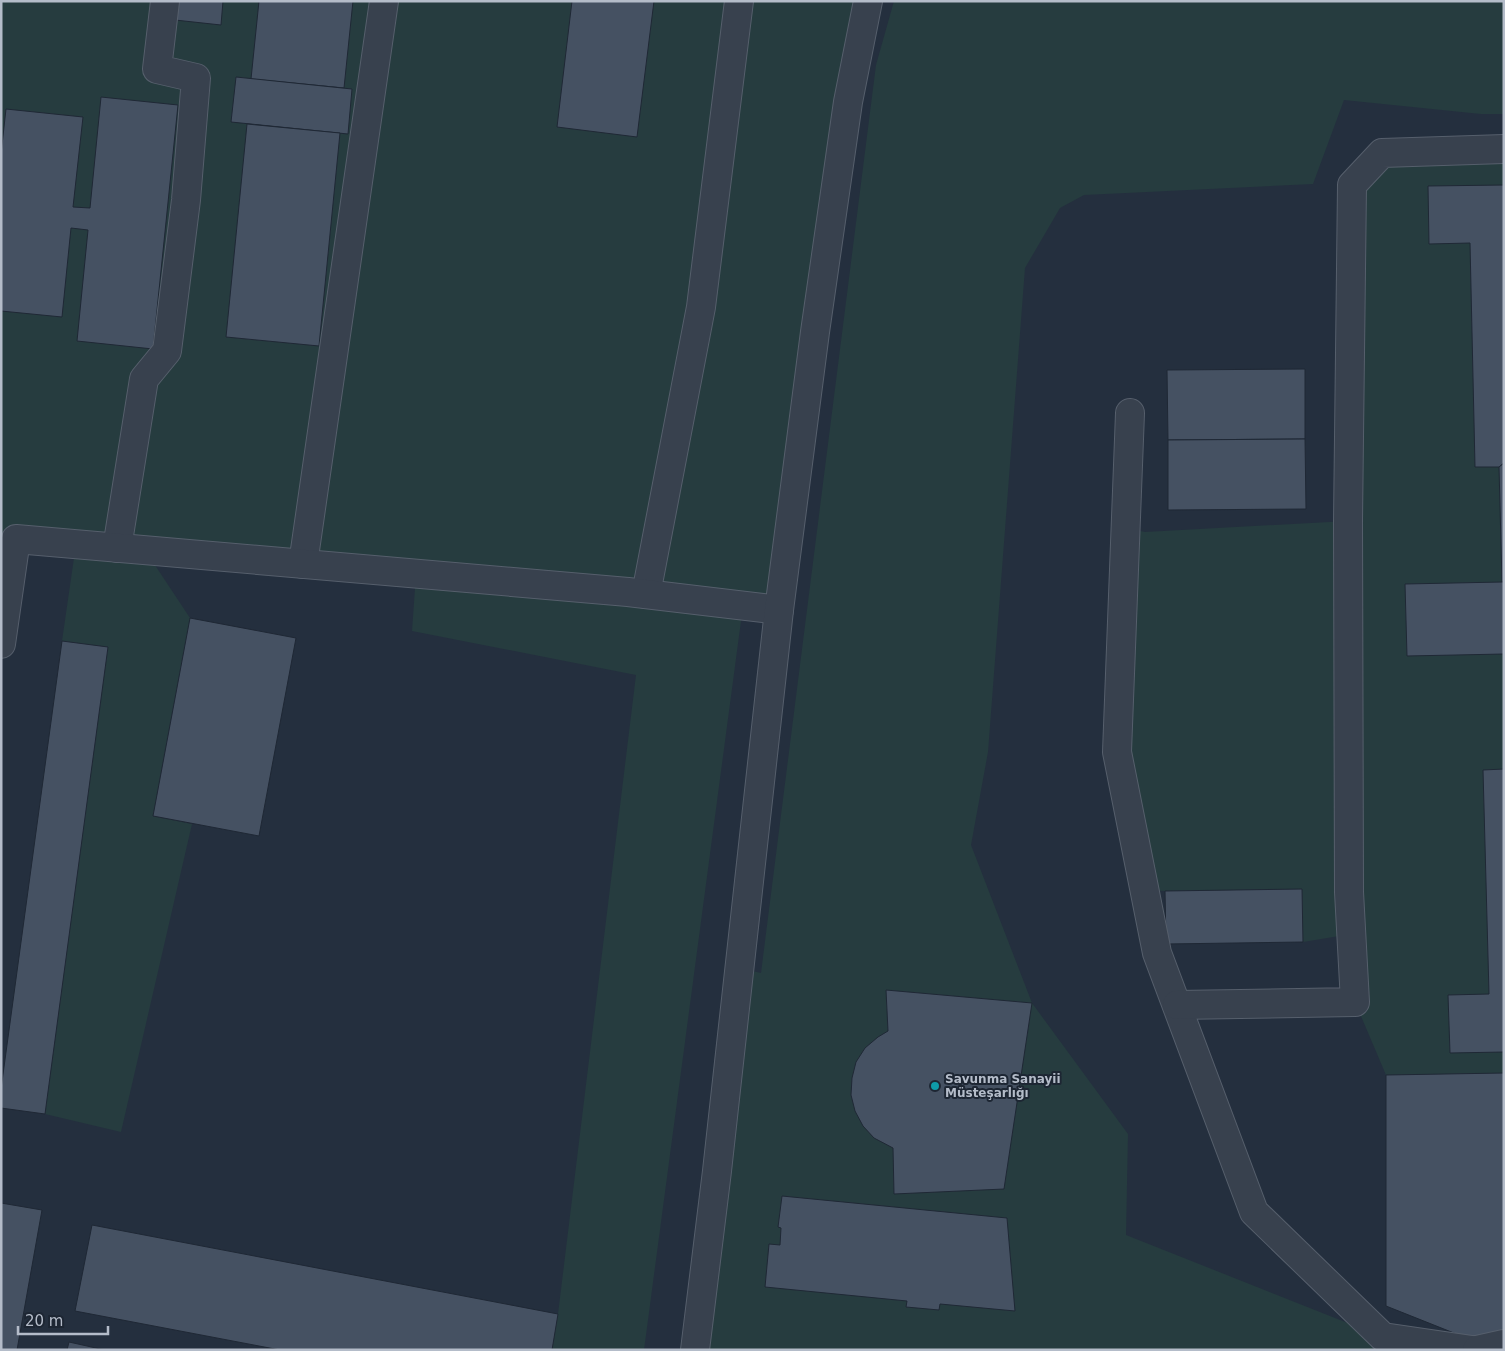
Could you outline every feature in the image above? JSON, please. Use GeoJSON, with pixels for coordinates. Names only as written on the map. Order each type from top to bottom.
{"type":"FeatureCollection","features":[{"type":"Feature","properties":{"kind":"lane"},"geometry":{"type":"LineString","coordinates":[[117,548],[144,379],[167,351],[186,200],[196,78],[157,69],[165,1]]}},
{"type":"Feature","properties":{"kind":"lane"},"geometry":{"type":"LineString","coordinates":[[303,564],[384,1]]}},
{"type":"Feature","properties":{"kind":"lane"},"geometry":{"type":"LineString","coordinates":[[646,594],[701,307],[739,1]]}},
{"type":"Feature","properties":{"kind":"lane"},"geometry":{"type":"LineString","coordinates":[[695,1350],[780,610],[815,332],[848,102],[868,1]]}},
{"type":"Feature","properties":{"kind":"lane"},"geometry":{"type":"LineString","coordinates":[[1177,1005],[1356,1002],[1349,882],[1348,521],[1352,185],[1382,152],[1504,149]]}},
{"type":"Feature","properties":{"kind":"lane"},"geometry":{"type":"LineString","coordinates":[[1130,413],[1117,752],[1157,953],[1254,1212],[1383,1337],[1472,1350]]}},
{"type":"Feature","properties":{"kind":"lane"},"geometry":{"type":"LineString","coordinates":[[1,644],[16,539],[646,594],[780,610]]}},
{"type":"Feature","properties":{"kind":"lane"},"geometry":{"type":"LineString","coordinates":[[1477,1350],[1504,1344]]}},
{"type":"Feature","properties":{"kind":"green space"},"geometry":{"type":"Polygon","coordinates":[[[1,1],[868,1],[779,610],[743,606],[644,1350],[552,1350],[558,1314],[636,675],[412,631],[416,574],[145,550],[190,618],[153,816],[192,824],[121,1132],[45,1114],[108,647],[62,641],[76,544],[16,539],[1,533],[1,1]]]}},
{"type":"Feature","properties":{"kind":"green space"},"geometry":{"type":"Polygon","coordinates":[[[894,1],[1504,1],[1504,114],[1481,114],[1344,100],[1313,184],[1084,195],[1060,208],[1025,268],[988,752],[971,845],[1032,1003],[1128,1134],[1126,1235],[1383,1337],[1472,1350],[695,1350],[739,968],[761,973],[876,65],[894,1]]]}},
{"type":"Feature","properties":{"kind":"green space"},"geometry":{"type":"Polygon","coordinates":[[[1504,149],[1504,1073],[1386,1075],[1355,1002],[1351,934],[1303,942],[1302,889],[1145,890],[1117,752],[1125,528],[1145,532],[1348,521],[1352,185],[1382,153],[1504,149]]]}},
{"type":"Feature","properties":{"kind":"building"},"geometry":{"type":"Polygon","coordinates":[[[177,1],[223,1],[221,25],[175,20],[177,1]]]}},
{"type":"Feature","properties":{"kind":"building"},"geometry":{"type":"Polygon","coordinates":[[[259,1],[353,1],[344,88],[251,79],[259,1]]]}},
{"type":"Feature","properties":{"kind":"building"},"geometry":{"type":"Polygon","coordinates":[[[572,1],[654,1],[637,137],[557,127],[572,1]]]}},
{"type":"Feature","properties":{"kind":"building"},"geometry":{"type":"Polygon","coordinates":[[[236,77],[352,89],[348,134],[231,122],[236,77]]]}},
{"type":"Feature","properties":{"kind":"building"},"geometry":{"type":"Polygon","coordinates":[[[101,97],[178,105],[153,349],[77,341],[88,230],[71,228],[62,317],[1,311],[1,154],[6,109],[83,117],[73,207],[90,208],[101,97]]]}},
{"type":"Feature","properties":{"kind":"building"},"geometry":{"type":"Polygon","coordinates":[[[247,124],[340,133],[319,346],[226,337],[247,124]]]}},
{"type":"Feature","properties":{"kind":"building"},"geometry":{"type":"Polygon","coordinates":[[[1504,185],[1504,463],[1499,467],[1475,467],[1470,243],[1429,244],[1428,186],[1504,185]]]}},
{"type":"Feature","properties":{"kind":"building"},"geometry":{"type":"Polygon","coordinates":[[[1305,369],[1305,439],[1168,440],[1167,370],[1305,369]]]}},
{"type":"Feature","properties":{"kind":"building"},"geometry":{"type":"Polygon","coordinates":[[[1305,439],[1306,509],[1168,510],[1168,440],[1305,439]]]}},
{"type":"Feature","properties":{"kind":"building"},"geometry":{"type":"Polygon","coordinates":[[[1504,463],[1504,582],[1502,582],[1499,467],[1504,463]]]}},
{"type":"Feature","properties":{"kind":"building"},"geometry":{"type":"Polygon","coordinates":[[[1504,582],[1504,654],[1407,656],[1405,584],[1504,582]]]}},
{"type":"Feature","properties":{"kind":"building"},"geometry":{"type":"Polygon","coordinates":[[[190,618],[296,638],[259,836],[153,816],[190,618]]]}},
{"type":"Feature","properties":{"kind":"building"},"geometry":{"type":"Polygon","coordinates":[[[62,641],[108,647],[45,1114],[1,1108],[1,1089],[62,641]]]}},
{"type":"Feature","properties":{"kind":"building"},"geometry":{"type":"Polygon","coordinates":[[[1504,769],[1504,1052],[1450,1053],[1448,995],[1489,994],[1483,770],[1504,769]]]}},
{"type":"Feature","properties":{"kind":"building"},"geometry":{"type":"Polygon","coordinates":[[[1302,889],[1303,942],[1166,944],[1165,891],[1302,889]]]}},
{"type":"Feature","properties":{"kind":"building","name":"Savunma Sanayii Müsteşarlığı"},"geometry":{"type":"Polygon","coordinates":[[[886,990],[1032,1003],[1004,1189],[894,1194],[893,1148],[874,1138],[863,1126],[855,1111],[851,1095],[852,1078],[856,1062],[865,1048],[888,1031],[886,990]]]}},
{"type":"Feature","properties":{"kind":"building"},"geometry":{"type":"Polygon","coordinates":[[[1504,1073],[1504,1335],[1474,1341],[1386,1306],[1386,1075],[1504,1073]]]}},
{"type":"Feature","properties":{"kind":"building"},"geometry":{"type":"Polygon","coordinates":[[[782,1196],[1007,1218],[1015,1311],[940,1304],[939,1310],[906,1307],[907,1301],[765,1287],[769,1244],[780,1245],[781,1228],[778,1227],[782,1196]]]}},
{"type":"Feature","properties":{"kind":"building"},"geometry":{"type":"Polygon","coordinates":[[[1,1203],[42,1210],[17,1350],[1,1350],[1,1203]]]}},
{"type":"Feature","properties":{"kind":"building"},"geometry":{"type":"Polygon","coordinates":[[[92,1225],[558,1314],[552,1350],[280,1350],[75,1311],[92,1225]]]}},
{"type":"Feature","properties":{"kind":"building"},"geometry":{"type":"Polygon","coordinates":[[[69,1342],[105,1350],[67,1350],[69,1342]]]}},
{"type":"Feature","properties":{"kind":"place","name":"Savunma Sanayii Müsteşarlığı"},"geometry":{"type":"Point","coordinates":[935,1086]}}]}
